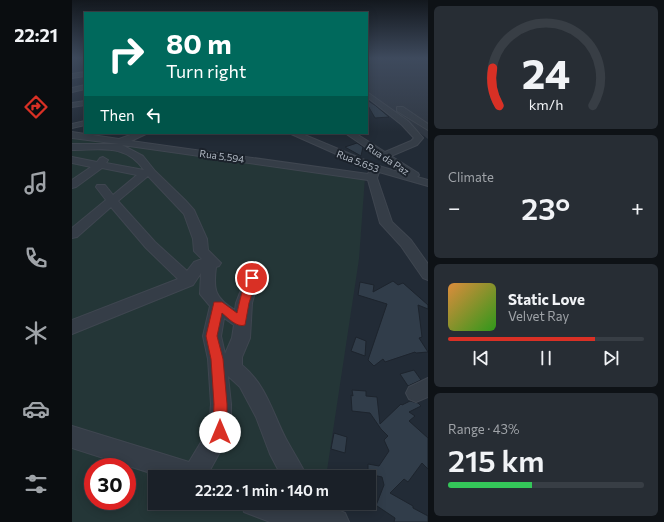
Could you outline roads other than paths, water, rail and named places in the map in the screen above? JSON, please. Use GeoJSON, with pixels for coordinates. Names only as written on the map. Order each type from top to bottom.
{"type":"FeatureCollection","features":[{"type":"Feature","properties":{"kind":"street"},"geometry":{"type":"LineString","coordinates":[[72,90],[84,87]]}},
{"type":"Feature","properties":{"kind":"street"},"geometry":{"type":"LineString","coordinates":[[368,87],[428,128]]}},
{"type":"Feature","properties":{"kind":"street"},"geometry":{"type":"LineString","coordinates":[[368,95],[405,123],[419,138],[414,143],[384,156]]}},
{"type":"Feature","properties":{"kind":"street"},"geometry":{"type":"LineString","coordinates":[[72,105],[84,102]]}},
{"type":"Feature","properties":{"kind":"street"},"geometry":{"type":"LineString","coordinates":[[72,126],[84,123]]}},
{"type":"Feature","properties":{"kind":"street"},"geometry":{"type":"LineString","coordinates":[[72,185],[100,165],[104,158],[122,143],[142,134]]}},
{"type":"Feature","properties":{"kind":"street","name":"Rua 5.653"},"geometry":{"type":"LineString","coordinates":[[295,134],[374,173],[427,184]]}},
{"type":"Feature","properties":{"kind":"street","name":"Rua da Paz"},"geometry":{"type":"LineString","coordinates":[[351,134],[427,184]]}},
{"type":"Feature","properties":{"kind":"street","name":"Rua 5.594"},"geometry":{"type":"LineString","coordinates":[[72,135],[122,143],[374,173]]}},
{"type":"Feature","properties":{"kind":"street"},"geometry":{"type":"LineString","coordinates":[[72,147],[122,143],[140,158],[146,169],[181,202],[190,213],[200,240],[201,251],[212,262]]}},
{"type":"Feature","properties":{"kind":"street"},"geometry":{"type":"LineString","coordinates":[[72,234],[112,201],[146,169],[163,148]]}},
{"type":"Feature","properties":{"kind":"street"},"geometry":{"type":"LineString","coordinates":[[72,160],[122,169],[146,169]]}},
{"type":"Feature","properties":{"kind":"street"},"geometry":{"type":"LineString","coordinates":[[374,173],[386,223],[406,243],[428,275]]}},
{"type":"Feature","properties":{"kind":"street"},"geometry":{"type":"LineString","coordinates":[[101,187],[158,253],[188,281]]}},
{"type":"Feature","properties":{"kind":"street"},"geometry":{"type":"LineString","coordinates":[[72,327],[188,281],[199,264],[212,262]]}},
{"type":"Feature","properties":{"kind":"street"},"geometry":{"type":"LineString","coordinates":[[212,262],[207,279],[208,294],[218,305],[242,322]]}},
{"type":"Feature","properties":{"kind":"street"},"geometry":{"type":"LineString","coordinates":[[252,278],[244,303],[241,338],[233,357],[233,369],[247,381],[265,413],[278,446],[291,470]]}},
{"type":"Feature","properties":{"kind":"street"},"geometry":{"type":"LineString","coordinates":[[199,470],[199,467],[220,432],[221,404],[218,367],[212,336],[218,305]]}},
{"type":"Feature","properties":{"kind":"street"},"geometry":{"type":"LineString","coordinates":[[72,436],[176,470]]}},
{"type":"Feature","properties":{"kind":"street"},"geometry":{"type":"LineString","coordinates":[[285,510],[317,517]]}}]}
